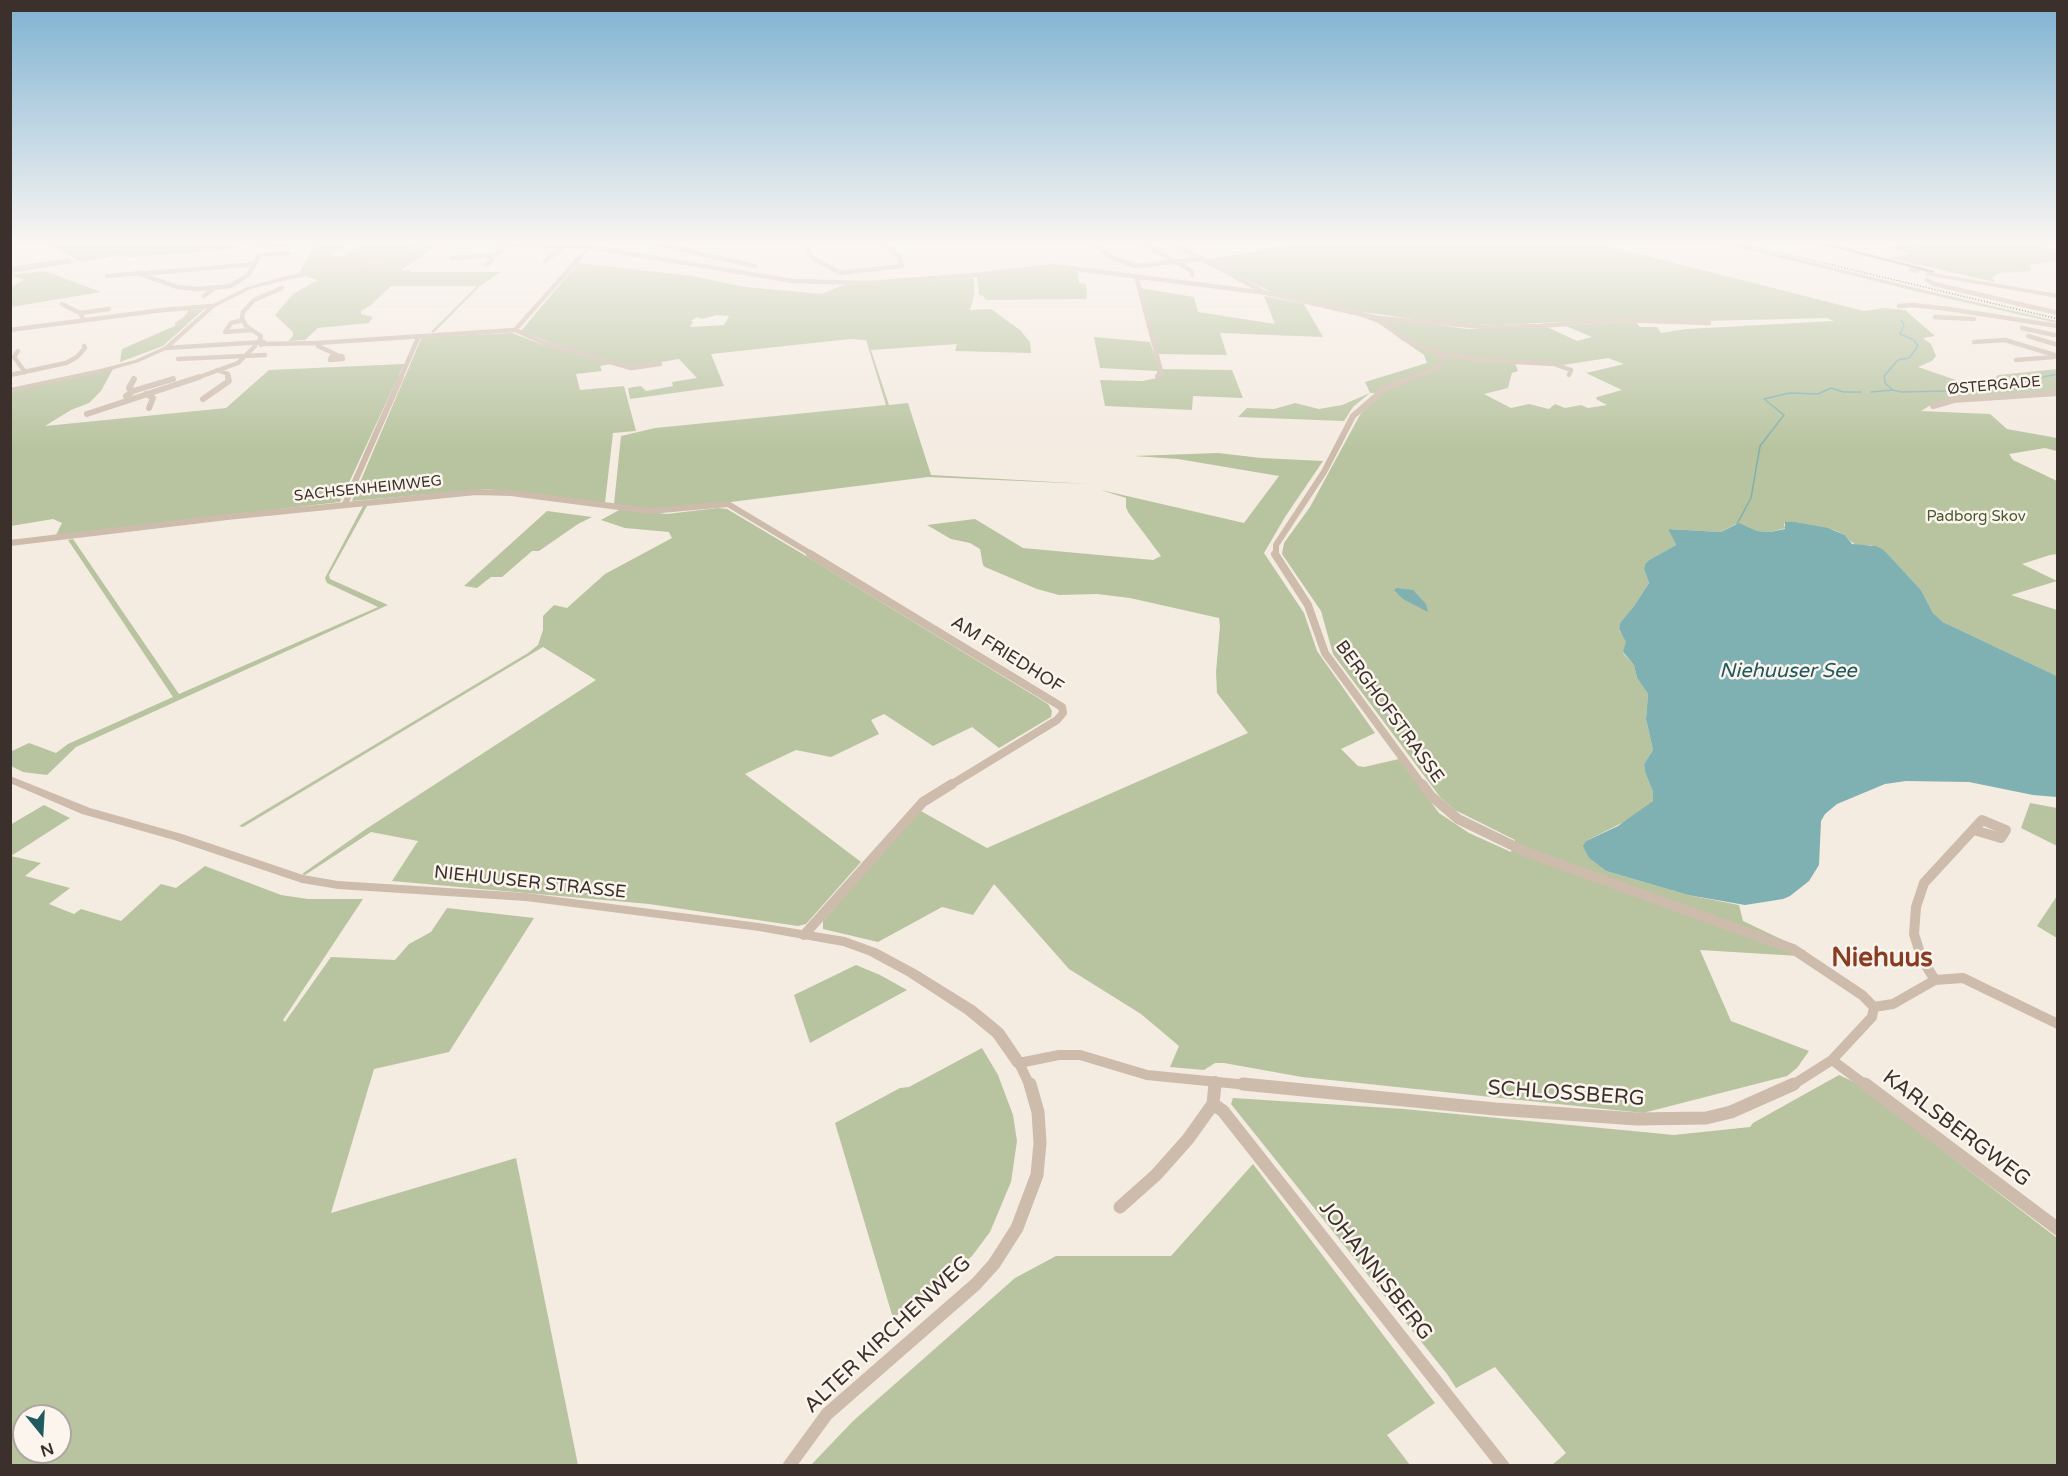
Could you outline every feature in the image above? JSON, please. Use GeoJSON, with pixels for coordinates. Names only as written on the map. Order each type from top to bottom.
{"type":"FeatureCollection","features":[{"type":"Feature","properties":{"kind":"street"},"geometry":{"type":"LineString","coordinates":[[76,311],[84,320]]}},
{"type":"Feature","properties":{"kind":"street"},"geometry":{"type":"LineString","coordinates":[[80,313],[95,311]]}},
{"type":"Feature","properties":{"kind":"street"},"geometry":{"type":"LineString","coordinates":[[10,330],[162,311]]}},
{"type":"Feature","properties":{"kind":"street"},"geometry":{"type":"LineString","coordinates":[[177,324],[191,311]]}},
{"type":"Feature","properties":{"kind":"street"},"geometry":{"type":"LineString","coordinates":[[166,348],[208,311]]}},
{"type":"Feature","properties":{"kind":"street"},"geometry":{"type":"LineString","coordinates":[[87,414],[235,365],[257,344],[261,336],[243,320],[244,311]]}},
{"type":"Feature","properties":{"kind":"street"},"geometry":{"type":"LineString","coordinates":[[515,330],[532,311]]}},
{"type":"Feature","properties":{"kind":"street"},"geometry":{"type":"LineString","coordinates":[[1145,311],[1162,375],[1157,376]]}},
{"type":"Feature","properties":{"kind":"street"},"geometry":{"type":"LineString","coordinates":[[1346,311],[1378,318],[1485,327],[1539,326],[1619,320],[1709,323]]}},
{"type":"Feature","properties":{"kind":"street"},"geometry":{"type":"LineString","coordinates":[[1958,311],[2055,325],[2051,332],[2056,336]]}},
{"type":"Feature","properties":{"kind":"street"},"geometry":{"type":"LineString","coordinates":[[1948,318],[1976,319],[1997,316]]}},
{"type":"Feature","properties":{"kind":"street"},"geometry":{"type":"LineString","coordinates":[[1378,318],[1404,339],[1436,352],[1478,360],[1554,364],[1571,370],[1569,375]]}},
{"type":"Feature","properties":{"kind":"street"},"geometry":{"type":"LineString","coordinates":[[243,320],[231,323],[225,332],[252,330]]}},
{"type":"Feature","properties":{"kind":"street"},"geometry":{"type":"LineString","coordinates":[[2022,328],[2056,336]]}},
{"type":"Feature","properties":{"kind":"street"},"geometry":{"type":"LineString","coordinates":[[10,390],[111,369],[166,348],[317,343],[515,330],[544,343],[631,368],[660,364]]}},
{"type":"Feature","properties":{"kind":"street"},"geometry":{"type":"LineString","coordinates":[[345,504],[419,336]]}},
{"type":"Feature","properties":{"kind":"street"},"geometry":{"type":"LineString","coordinates":[[2028,336],[2058,345]]}},
{"type":"Feature","properties":{"kind":"street"},"geometry":{"type":"LineString","coordinates":[[1974,342],[2005,340],[2058,357]]}},
{"type":"Feature","properties":{"kind":"street"},"geometry":{"type":"LineString","coordinates":[[317,343],[318,346],[337,356]]}},
{"type":"Feature","properties":{"kind":"street"},"geometry":{"type":"LineString","coordinates":[[2038,350],[2058,345]]}},
{"type":"Feature","properties":{"kind":"street"},"geometry":{"type":"LineString","coordinates":[[10,375],[49,368],[73,360],[85,348],[84,346]]}},
{"type":"Feature","properties":{"kind":"street"},"geometry":{"type":"LineString","coordinates":[[18,351],[14,357],[25,372]]}},
{"type":"Feature","properties":{"kind":"street","name":"BERGHOFSTRASSE"},"geometry":{"type":"LineString","coordinates":[[1436,352],[1443,361],[1442,365],[1384,389],[1353,416],[1324,472],[1276,545],[1274,552],[1278,561],[1308,605],[1325,653],[1431,796],[1458,819],[1526,852],[1793,949],[1862,995],[1874,1007]]}},
{"type":"Feature","properties":{"kind":"street"},"geometry":{"type":"LineString","coordinates":[[178,358],[265,355]]}},
{"type":"Feature","properties":{"kind":"street"},"geometry":{"type":"LineString","coordinates":[[2016,360],[2058,357]]}},
{"type":"Feature","properties":{"kind":"street"},"geometry":{"type":"LineString","coordinates":[[132,399],[126,396],[202,370],[220,370],[230,376],[229,381],[203,399]]}},
{"type":"Feature","properties":{"kind":"street"},"geometry":{"type":"LineString","coordinates":[[133,392],[129,388],[134,379]]}},
{"type":"Feature","properties":{"kind":"street","name":"ØSTERGADE"},"geometry":{"type":"LineString","coordinates":[[1933,406],[1954,400],[2058,393]]}},
{"type":"Feature","properties":{"kind":"street"},"geometry":{"type":"LineString","coordinates":[[146,394],[153,398],[149,408]]}},
{"type":"Feature","properties":{"kind":"street","name":"SACHSENHEIMWEG"},"geometry":{"type":"LineString","coordinates":[[10,543],[345,504],[487,491],[650,511],[728,504]]}},
{"type":"Feature","properties":{"kind":"street","name":"AM FRIEDHOF"},"geometry":{"type":"LineString","coordinates":[[728,504],[1062,707],[1063,713],[1057,720],[923,802],[804,935]]}},
{"type":"Feature","properties":{"kind":"street","name":"NIEHUUSER STRASSE"},"geometry":{"type":"LineString","coordinates":[[10,779],[86,811],[178,837],[302,879],[338,885],[525,897],[759,927],[859,946],[940,990],[986,1021],[1009,1046],[1019,1063]]}},
{"type":"Feature","properties":{"kind":"street"},"geometry":{"type":"LineString","coordinates":[[1935,980],[1922,959],[1914,934],[1916,907],[1924,884],[1974,830]]}},
{"type":"Feature","properties":{"kind":"street"},"geometry":{"type":"LineString","coordinates":[[1874,1007],[1893,1004],[1935,980],[1952,977],[1975,982],[2058,1024]]}},
{"type":"Feature","properties":{"kind":"street","name":"SCHLOSSBERG"},"geometry":{"type":"LineString","coordinates":[[1019,1063],[1059,1055],[1080,1055],[1147,1075],[1215,1082],[1495,1109],[1637,1119],[1706,1118],[1731,1112],[1808,1077],[1832,1060],[1872,1017],[1874,1007]]}},
{"type":"Feature","properties":{"kind":"street","name":"KARLSBERGWEG"},"geometry":{"type":"LineString","coordinates":[[1832,1060],[2058,1229]]}},
{"type":"Feature","properties":{"kind":"street","name":"ALTER KIRCHENWEG"},"geometry":{"type":"LineString","coordinates":[[789,1466],[808,1437],[828,1414],[976,1284],[994,1264],[1017,1228],[1026,1211],[1037,1175],[1041,1143],[1038,1112],[1030,1085],[1019,1063]]}},
{"type":"Feature","properties":{"kind":"street"},"geometry":{"type":"LineString","coordinates":[[1120,1207],[1156,1175],[1213,1104],[1215,1082]]}},
{"type":"Feature","properties":{"kind":"street","name":"JOHANNISBERG"},"geometry":{"type":"LineString","coordinates":[[1213,1104],[1223,1111],[1503,1466]]}},
{"type":"Feature","properties":{"kind":"green space"},"geometry":{"type":"Polygon","coordinates":[[[193,311],[202,311],[163,346],[120,362],[122,349],[177,325],[193,311]]]}},
{"type":"Feature","properties":{"kind":"green space"},"geometry":{"type":"Polygon","coordinates":[[[279,311],[361,311],[361,314],[373,317],[369,323],[318,328],[305,340],[288,341],[293,336],[293,332],[275,315],[279,311]]]}},
{"type":"Feature","properties":{"kind":"green space"},"geometry":{"type":"Polygon","coordinates":[[[452,311],[455,311],[434,332],[431,332],[452,311]]]}},
{"type":"Feature","properties":{"kind":"green space"},"geometry":{"type":"Polygon","coordinates":[[[538,311],[994,311],[1020,330],[1030,342],[1031,353],[955,351],[957,344],[871,350],[889,405],[908,403],[931,475],[1089,484],[928,477],[723,503],[652,509],[614,504],[621,436],[655,428],[886,405],[866,340],[850,339],[711,354],[724,386],[630,399],[628,388],[641,386],[646,391],[673,386],[672,382],[697,378],[679,359],[632,367],[551,343],[521,331],[538,311]],[[717,315],[702,319],[697,317],[691,321],[693,322],[690,327],[724,325],[729,316],[717,315]]]}},
{"type":"Feature","properties":{"kind":"green space"},"geometry":{"type":"Polygon","coordinates":[[[1146,311],[1198,311],[1275,324],[1270,311],[1308,311],[1323,337],[1220,333],[1227,355],[1157,354],[1146,311]]]}},
{"type":"Feature","properties":{"kind":"green space","name":"Padborg Skov"},"geometry":{"type":"Polygon","coordinates":[[[1355,311],[1906,311],[1935,336],[1923,338],[1931,344],[1936,356],[1932,361],[1918,367],[1974,386],[1993,380],[1998,375],[2057,369],[2057,392],[1947,400],[1934,403],[1921,411],[1990,414],[2007,429],[2057,438],[2057,451],[2045,448],[2009,454],[2013,460],[2057,481],[2057,554],[2022,564],[2057,581],[2011,595],[2057,610],[2057,676],[1943,622],[1933,613],[1921,590],[1884,550],[1871,545],[1856,545],[1845,535],[1834,530],[1796,522],[1785,522],[1786,528],[1770,532],[1757,531],[1738,523],[1721,532],[1668,529],[1676,545],[1645,564],[1644,569],[1649,583],[1620,623],[1619,630],[1627,642],[1623,653],[1634,665],[1637,678],[1648,694],[1646,719],[1653,750],[1644,764],[1653,792],[1653,801],[1632,818],[1586,841],[1584,846],[1589,858],[1606,871],[1688,895],[1739,905],[1743,921],[1806,951],[1799,956],[1700,950],[1731,1021],[1809,1051],[1797,1068],[1787,1076],[1643,1113],[1302,1077],[1224,1063],[1215,1063],[1204,1070],[1170,1067],[1179,1046],[1141,1014],[1069,969],[994,884],[973,915],[942,907],[878,942],[823,929],[823,921],[919,810],[987,848],[1248,733],[1217,693],[1219,618],[1130,598],[1097,594],[1059,595],[1037,589],[985,567],[980,549],[970,543],[951,539],[927,525],[975,519],[1023,548],[1153,560],[1161,556],[1128,512],[1126,498],[1101,490],[1244,523],[1279,476],[1178,459],[1134,456],[1218,453],[1323,461],[1264,553],[1304,613],[1317,651],[1375,733],[1341,749],[1358,766],[1364,767],[1399,759],[1439,813],[1469,833],[1511,852],[1515,840],[1455,810],[1440,797],[1333,654],[1321,611],[1282,554],[1284,543],[1310,507],[1361,413],[1383,393],[1370,393],[1365,382],[1427,363],[1424,355],[1378,323],[1357,315],[1468,329],[1547,327],[1577,341],[1592,337],[1566,326],[1635,321],[1640,327],[1657,327],[1661,333],[1686,329],[1834,321],[1827,318],[1705,321],[1621,319],[1497,325],[1436,322],[1355,311]],[[1608,358],[1563,365],[1514,360],[1518,371],[1512,373],[1508,388],[1484,394],[1511,408],[1529,404],[1549,409],[1555,404],[1565,408],[1581,405],[1588,408],[1607,405],[1596,399],[1597,397],[1622,390],[1586,373],[1624,364],[1608,358]]]}},
{"type":"Feature","properties":{"kind":"green space"},"geometry":{"type":"Polygon","coordinates":[[[2003,311],[2013,311],[2057,321],[2057,323],[2003,311]]]}},
{"type":"Feature","properties":{"kind":"green space"},"geometry":{"type":"Polygon","coordinates":[[[512,333],[543,345],[611,364],[600,366],[602,371],[576,374],[580,390],[624,386],[636,431],[613,433],[605,503],[487,489],[352,501],[421,339],[512,333]]]}},
{"type":"Feature","properties":{"kind":"green space"},"geometry":{"type":"Polygon","coordinates":[[[1094,337],[1150,342],[1159,369],[1232,370],[1243,398],[1193,396],[1192,410],[1105,406],[1100,380],[1142,381],[1157,378],[1157,371],[1100,368],[1094,337]]]}},
{"type":"Feature","properties":{"kind":"green space"},"geometry":{"type":"Polygon","coordinates":[[[404,364],[340,502],[56,535],[62,523],[53,519],[11,526],[10,395],[13,391],[113,369],[101,391],[89,403],[71,410],[45,426],[226,408],[269,370],[404,364]]]}},
{"type":"Feature","properties":{"kind":"green space"},"geometry":{"type":"Polygon","coordinates":[[[1370,393],[1353,407],[1344,421],[1238,417],[1247,408],[1274,409],[1295,403],[1319,409],[1342,405],[1370,393]]]}},
{"type":"Feature","properties":{"kind":"green space"},"geometry":{"type":"Polygon","coordinates":[[[363,506],[367,506],[329,575],[330,579],[388,605],[76,747],[47,775],[23,772],[11,766],[10,752],[29,743],[56,753],[68,744],[173,697],[68,540],[73,539],[179,694],[378,607],[327,583],[325,578],[363,506]]]}},
{"type":"Feature","properties":{"kind":"green space"},"geometry":{"type":"Polygon","coordinates":[[[621,509],[667,514],[727,509],[796,550],[1048,704],[1052,711],[1051,717],[999,748],[972,727],[933,746],[884,714],[871,720],[879,734],[831,757],[796,750],[745,774],[861,862],[806,924],[798,926],[649,904],[392,881],[418,841],[371,832],[305,875],[302,874],[366,829],[596,680],[543,647],[243,827],[239,826],[528,653],[538,645],[543,630],[543,616],[554,605],[567,608],[605,574],[672,538],[669,532],[625,528],[601,520],[621,509]]]}},
{"type":"Feature","properties":{"kind":"green space"},"geometry":{"type":"Polygon","coordinates":[[[547,511],[592,517],[539,551],[532,551],[502,577],[491,577],[477,588],[464,586],[547,511]]]}},
{"type":"Feature","properties":{"kind":"green space"},"geometry":{"type":"Polygon","coordinates":[[[2030,803],[2057,808],[2057,846],[2021,828],[2030,803]]]}},
{"type":"Feature","properties":{"kind":"green space"},"geometry":{"type":"Polygon","coordinates":[[[44,805],[70,818],[11,856],[41,863],[25,876],[70,888],[49,904],[74,914],[81,909],[121,921],[161,884],[176,888],[205,866],[281,895],[308,899],[363,899],[283,1020],[285,1022],[331,957],[395,960],[409,944],[431,932],[447,908],[534,918],[449,1052],[374,1069],[331,1213],[516,1158],[578,1465],[11,1465],[10,825],[44,805]]]}},
{"type":"Feature","properties":{"kind":"green space"},"geometry":{"type":"Polygon","coordinates":[[[2057,896],[2057,938],[2037,926],[2057,896]]]}},
{"type":"Feature","properties":{"kind":"green space"},"geometry":{"type":"Polygon","coordinates":[[[856,965],[907,990],[810,1043],[794,995],[856,965]]]}},
{"type":"Feature","properties":{"kind":"green space"},"geometry":{"type":"Polygon","coordinates":[[[982,1048],[998,1075],[1013,1115],[1017,1141],[1011,1182],[990,1232],[972,1256],[939,1285],[893,1318],[835,1123],[982,1048]]]}},
{"type":"Feature","properties":{"kind":"green space"},"geometry":{"type":"Polygon","coordinates":[[[1839,1075],[1854,1082],[2057,1238],[2057,1465],[1552,1465],[1566,1453],[1495,1367],[1456,1388],[1231,1104],[1233,1098],[1404,1109],[1674,1135],[1750,1127],[1753,1123],[1839,1075]]]}},
{"type":"Feature","properties":{"kind":"green space"},"geometry":{"type":"Polygon","coordinates":[[[1253,1164],[1435,1403],[1387,1435],[1410,1465],[811,1465],[853,1421],[1015,1278],[1056,1256],[1171,1256],[1253,1164]]]}},
{"type":"Feature","properties":{"kind":"water","name":"Niehuuser See"},"geometry":{"type":"Polygon","coordinates":[[[1785,522],[1828,528],[1845,535],[1852,544],[1876,546],[1884,550],[1921,590],[1933,613],[1943,622],[2057,676],[2057,797],[2033,795],[1969,782],[1906,781],[1885,784],[1837,804],[1825,814],[1821,821],[1819,865],[1809,881],[1783,899],[1745,905],[1688,895],[1606,871],[1589,858],[1583,846],[1586,841],[1618,826],[1653,801],[1653,792],[1644,764],[1653,750],[1646,719],[1648,694],[1637,678],[1634,665],[1623,652],[1626,642],[1619,629],[1620,623],[1649,583],[1644,569],[1645,564],[1676,545],[1668,529],[1721,532],[1739,523],[1757,531],[1770,532],[1785,529],[1785,522]]]}},
{"type":"Feature","properties":{"kind":"water"},"geometry":{"type":"Polygon","coordinates":[[[1397,588],[1413,590],[1426,604],[1428,612],[1403,599],[1394,590],[1397,588]]]}},
{"type":"Feature","properties":{"kind":"waterway"},"geometry":{"type":"LineString","coordinates":[[1893,390],[1885,383],[1884,376],[1898,360],[1909,358],[1918,346],[1914,340],[1900,334],[1904,325],[1901,320]]}},
{"type":"Feature","properties":{"kind":"waterway"},"geometry":{"type":"LineString","coordinates":[[1893,390],[1901,392],[1996,390],[1996,387],[2058,374]]}},
{"type":"Feature","properties":{"kind":"waterway"},"geometry":{"type":"LineString","coordinates":[[1737,524],[1751,498],[1760,446],[1784,415],[1764,399],[1790,393],[1818,394],[1831,388],[1844,392],[1861,392]]}},
{"type":"Feature","properties":{"kind":"waterway"},"geometry":{"type":"LineString","coordinates":[[1871,392],[1893,390]]}},
{"type":"Feature","properties":{"kind":"railway"},"geometry":{"type":"LineString","coordinates":[[2024,311],[2058,319]]}},
{"type":"Feature","properties":{"kind":"district","name":"Niehuus"},"geometry":{"type":"Point","coordinates":[1882,959]}}]}
